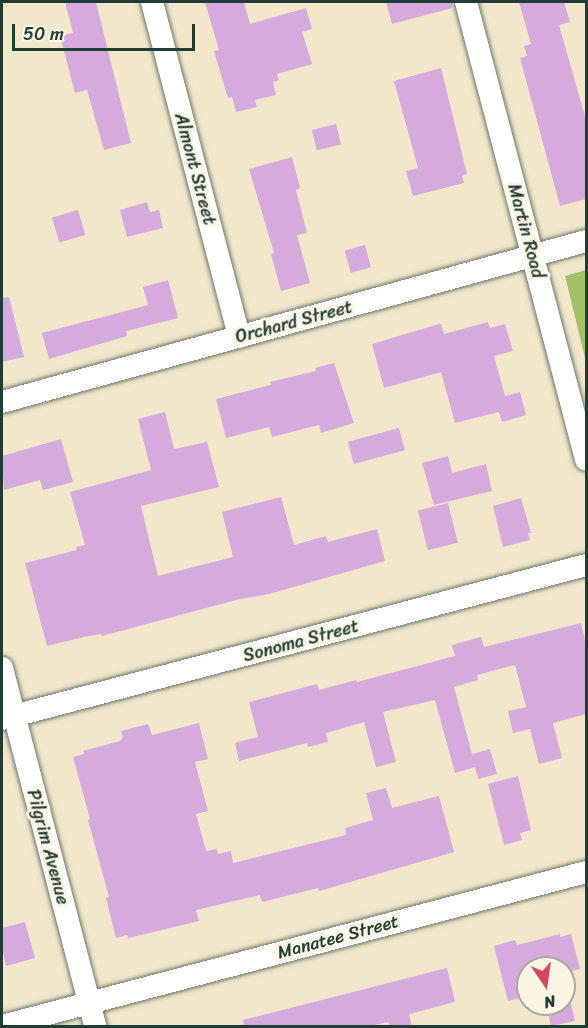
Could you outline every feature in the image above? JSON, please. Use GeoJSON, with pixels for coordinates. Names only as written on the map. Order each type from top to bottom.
{"type":"FeatureCollection","features":[{"type":"Feature","properties":{"kind":"street","name":"Almont Street"},"geometry":{"type":"LineString","coordinates":[[152,2],[239,337]]}},
{"type":"Feature","properties":{"kind":"street","name":"Martin Road"},"geometry":{"type":"LineString","coordinates":[[466,2],[586,460]]}},
{"type":"Feature","properties":{"kind":"street","name":"Orchard Street"},"geometry":{"type":"LineString","coordinates":[[2,402],[586,241]]}},
{"type":"Feature","properties":{"kind":"street","name":"Sonoma Street"},"geometry":{"type":"LineString","coordinates":[[8,718],[586,565]]}},
{"type":"Feature","properties":{"kind":"street","name":"Pilgrim Avenue"},"geometry":{"type":"LineString","coordinates":[[2,668],[8,718],[95,1026]]}},
{"type":"Feature","properties":{"kind":"street","name":"Manatee Street"},"geometry":{"type":"LineString","coordinates":[[2,1026],[586,872]]}},
{"type":"Feature","properties":{"kind":"green space"},"geometry":{"type":"Polygon","coordinates":[[[586,270],[586,362],[565,276],[586,270]]]}},
{"type":"Feature","properties":{"kind":"building"},"geometry":{"type":"Polygon","coordinates":[[[65,2],[96,2],[131,143],[104,150],[87,90],[75,93],[60,36],[73,33],[65,2]]]}},
{"type":"Feature","properties":{"kind":"building"},"geometry":{"type":"Polygon","coordinates":[[[205,2],[244,2],[250,24],[306,8],[312,29],[302,32],[312,64],[277,74],[279,80],[273,82],[276,95],[255,100],[257,107],[236,112],[232,97],[228,98],[214,51],[219,50],[205,2]]]}},
{"type":"Feature","properties":{"kind":"building"},"geometry":{"type":"Polygon","coordinates":[[[386,2],[452,2],[452,8],[392,24],[386,2]]]}},
{"type":"Feature","properties":{"kind":"building"},"geometry":{"type":"Polygon","coordinates":[[[519,2],[564,2],[570,22],[559,25],[586,120],[586,199],[560,206],[520,58],[527,56],[524,46],[531,44],[519,2]]]}},
{"type":"Feature","properties":{"kind":"building"},"geometry":{"type":"Polygon","coordinates":[[[441,68],[467,174],[462,176],[464,183],[413,196],[406,171],[418,168],[394,81],[441,68]]]}},
{"type":"Feature","properties":{"kind":"building"},"geometry":{"type":"Polygon","coordinates":[[[336,124],[341,144],[317,150],[312,130],[336,124]]]}},
{"type":"Feature","properties":{"kind":"building"},"geometry":{"type":"Polygon","coordinates":[[[292,157],[300,188],[296,190],[307,233],[297,235],[310,283],[281,291],[271,254],[274,253],[249,169],[292,157]]]}},
{"type":"Feature","properties":{"kind":"building"},"geometry":{"type":"Polygon","coordinates":[[[147,202],[150,212],[159,210],[163,228],[127,237],[120,210],[147,202]]]}},
{"type":"Feature","properties":{"kind":"building"},"geometry":{"type":"Polygon","coordinates":[[[78,210],[85,235],[59,242],[52,217],[78,210]]]}},
{"type":"Feature","properties":{"kind":"building"},"geometry":{"type":"Polygon","coordinates":[[[365,245],[371,267],[351,273],[345,250],[365,245]]]}},
{"type":"Feature","properties":{"kind":"building"},"geometry":{"type":"Polygon","coordinates":[[[168,280],[178,318],[126,331],[127,336],[49,359],[42,333],[148,305],[143,287],[168,280]]]}},
{"type":"Feature","properties":{"kind":"building"},"geometry":{"type":"Polygon","coordinates":[[[9,297],[24,357],[2,362],[2,298],[9,297]]]}},
{"type":"Feature","properties":{"kind":"building"},"geometry":{"type":"Polygon","coordinates":[[[488,322],[490,328],[505,324],[513,351],[494,356],[505,396],[520,392],[526,415],[502,422],[499,412],[455,423],[441,372],[384,388],[372,344],[439,324],[444,334],[488,322]]]}},
{"type":"Feature","properties":{"kind":"building"},"geometry":{"type":"Polygon","coordinates":[[[334,363],[354,423],[321,433],[319,425],[272,437],[269,427],[226,438],[216,399],[271,385],[270,382],[316,371],[315,368],[334,363]]]}},
{"type":"Feature","properties":{"kind":"building"},"geometry":{"type":"Polygon","coordinates":[[[165,412],[174,449],[207,442],[219,487],[141,506],[158,576],[233,557],[222,512],[281,497],[294,545],[326,536],[328,542],[377,529],[385,561],[269,594],[236,600],[102,636],[101,634],[84,637],[47,646],[25,563],[77,550],[76,547],[85,545],[70,492],[151,470],[138,419],[165,412]]]}},
{"type":"Feature","properties":{"kind":"building"},"geometry":{"type":"Polygon","coordinates":[[[399,428],[405,450],[354,464],[348,442],[399,428]]]}},
{"type":"Feature","properties":{"kind":"building"},"geometry":{"type":"Polygon","coordinates":[[[61,439],[73,482],[43,490],[40,480],[4,490],[2,456],[61,439]]]}},
{"type":"Feature","properties":{"kind":"building"},"geometry":{"type":"Polygon","coordinates":[[[448,456],[452,473],[486,464],[492,491],[434,505],[422,463],[448,456]]]}},
{"type":"Feature","properties":{"kind":"building"},"geometry":{"type":"Polygon","coordinates":[[[521,498],[531,533],[528,533],[530,540],[503,547],[493,506],[521,498]]]}},
{"type":"Feature","properties":{"kind":"building"},"geometry":{"type":"Polygon","coordinates":[[[448,503],[458,543],[428,550],[418,510],[448,503]]]}},
{"type":"Feature","properties":{"kind":"building"},"geometry":{"type":"Polygon","coordinates":[[[581,623],[586,645],[586,714],[553,723],[562,758],[539,764],[530,729],[513,733],[508,711],[526,707],[515,665],[477,675],[478,680],[454,687],[472,754],[490,749],[497,774],[478,779],[475,767],[455,773],[435,700],[383,712],[396,762],[376,767],[364,722],[326,733],[328,742],[308,747],[307,743],[239,761],[235,743],[258,737],[249,702],[317,684],[319,690],[356,680],[357,682],[455,656],[452,645],[481,637],[484,647],[581,623]]]}},
{"type":"Feature","properties":{"kind":"building"},"geometry":{"type":"Polygon","coordinates":[[[199,723],[208,759],[195,762],[208,811],[196,814],[206,851],[217,849],[218,854],[231,851],[233,863],[346,835],[345,828],[373,820],[366,793],[386,788],[392,808],[439,796],[454,852],[319,891],[318,888],[262,902],[260,895],[196,910],[199,921],[128,938],[127,935],[116,938],[106,898],[109,897],[73,757],[84,754],[83,751],[120,741],[123,737],[121,731],[148,724],[152,735],[199,723]]]}},
{"type":"Feature","properties":{"kind":"building"},"geometry":{"type":"Polygon","coordinates":[[[518,776],[531,830],[520,833],[522,840],[504,845],[488,784],[518,776]]]}},
{"type":"Feature","properties":{"kind":"building"},"geometry":{"type":"Polygon","coordinates":[[[25,922],[35,958],[6,966],[2,947],[2,928],[25,922]]]}},
{"type":"Feature","properties":{"kind":"building"},"geometry":{"type":"Polygon","coordinates":[[[560,934],[560,937],[571,934],[580,969],[576,970],[576,956],[516,956],[516,999],[508,1001],[494,946],[515,940],[517,945],[560,934]]]}},
{"type":"Feature","properties":{"kind":"building"},"geometry":{"type":"Polygon","coordinates":[[[447,968],[455,1002],[409,1014],[412,1026],[390,1026],[388,1022],[370,1026],[244,1026],[243,1020],[447,968]]]}},
{"type":"Feature","properties":{"kind":"building"},"geometry":{"type":"Polygon","coordinates":[[[549,1016],[574,1016],[575,1021],[551,1026],[549,1016]]]}}]}
